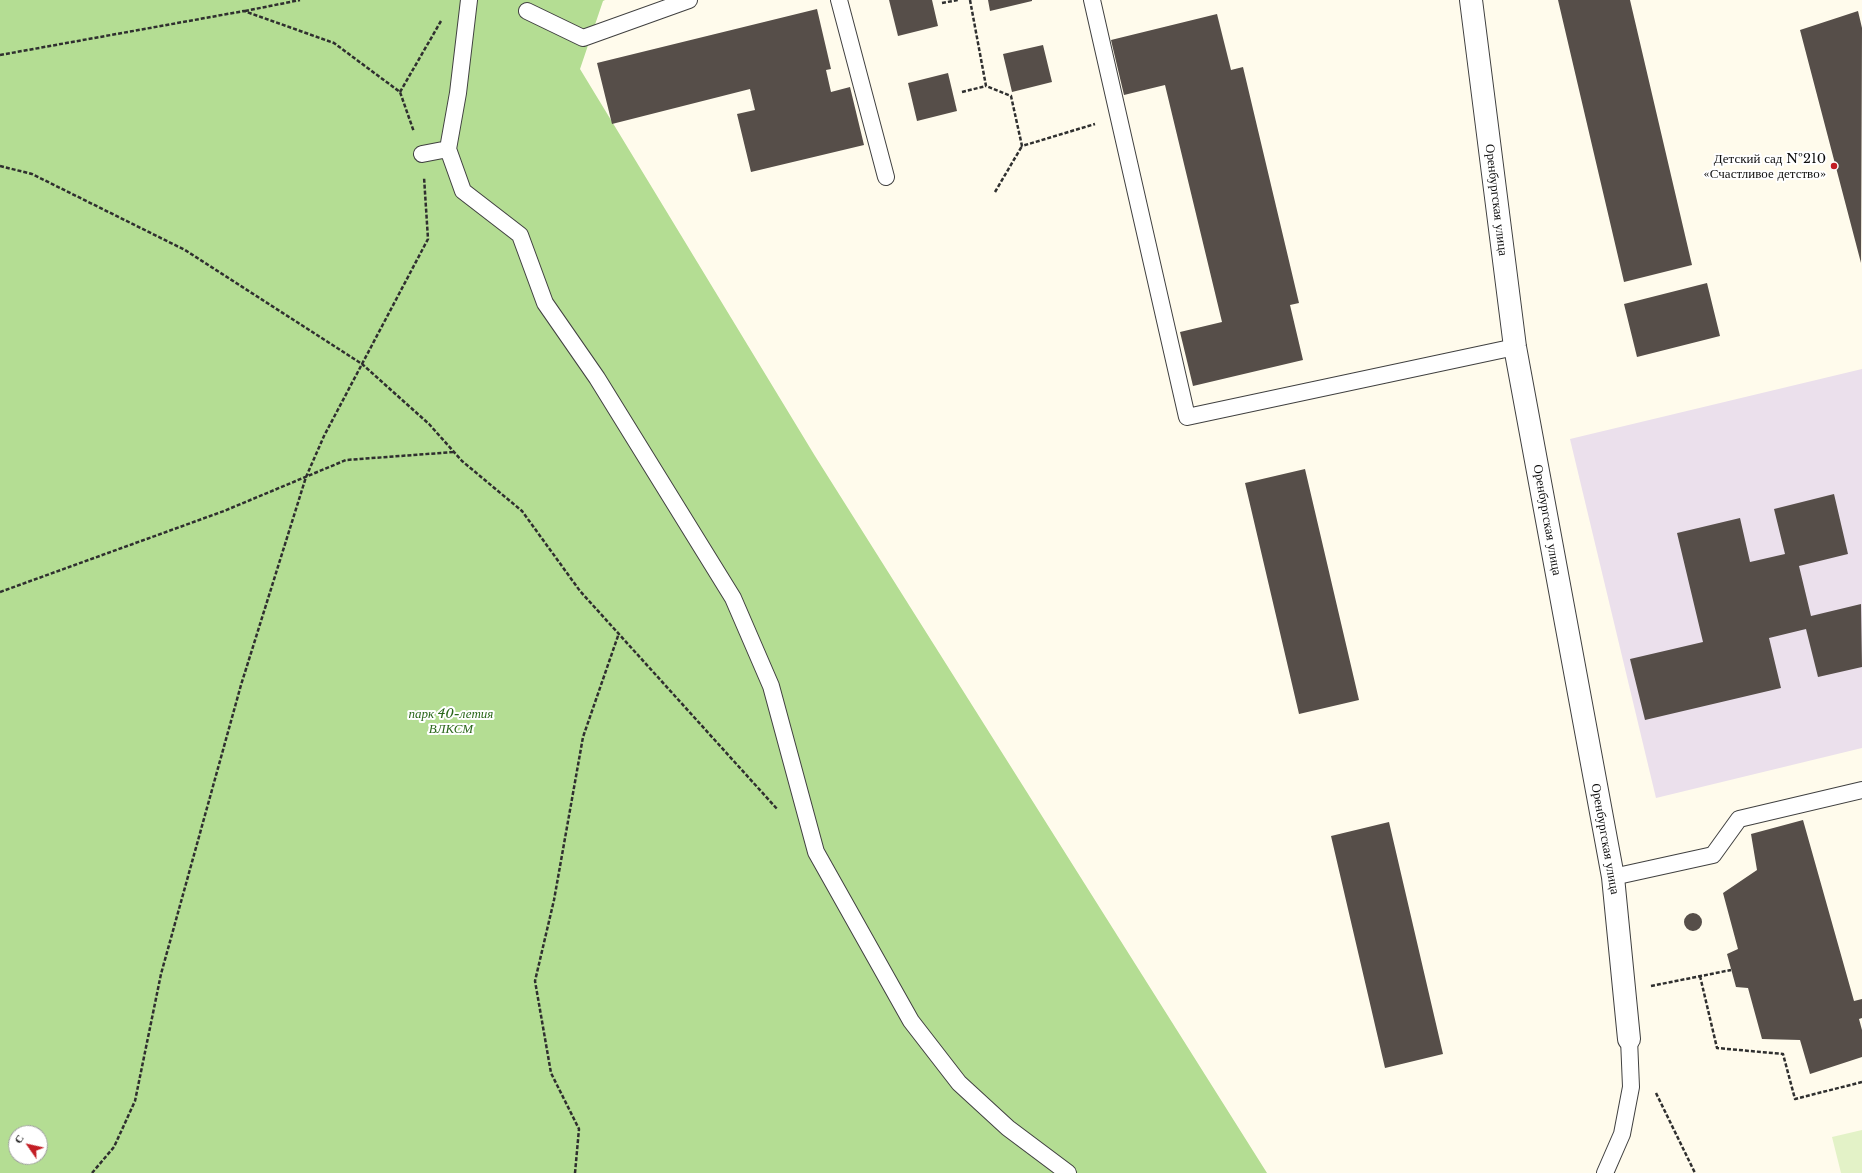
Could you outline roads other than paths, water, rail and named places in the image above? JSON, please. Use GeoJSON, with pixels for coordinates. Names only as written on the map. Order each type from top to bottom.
{"type":"FeatureCollection","features":[{"type":"Feature","properties":{"kind":"street","name":"Оренбургская улица"},"geometry":{"type":"LineString","coordinates":[[1471,0],[1515,347],[1613,877],[1629,1039]]}},
{"type":"Feature","properties":{"kind":"lane"},"geometry":{"type":"LineString","coordinates":[[469,0],[458,93],[448,148],[463,191],[520,235],[546,303],[597,378],[733,598],[771,686],[816,852],[911,1021],[959,1084],[1008,1128],[1068,1173]]}},
{"type":"Feature","properties":{"kind":"lane"},"geometry":{"type":"LineString","coordinates":[[527,11],[582,38],[689,0]]}},
{"type":"Feature","properties":{"kind":"lane"},"geometry":{"type":"LineString","coordinates":[[839,0],[886,177]]}},
{"type":"Feature","properties":{"kind":"lane"},"geometry":{"type":"LineString","coordinates":[[1092,0],[1187,417],[1515,347]]}},
{"type":"Feature","properties":{"kind":"lane"},"geometry":{"type":"LineString","coordinates":[[422,154],[448,148]]}},
{"type":"Feature","properties":{"kind":"lane"},"geometry":{"type":"LineString","coordinates":[[1613,877],[1713,855],[1740,819],[1862,790]]}},
{"type":"Feature","properties":{"kind":"lane"},"geometry":{"type":"LineString","coordinates":[[1605,1173],[1622,1134],[1631,1087],[1629,1039]]}},
{"type":"Feature","properties":{"kind":"place","name":"Детский сад №210 «Счастливое детство»"},"geometry":{"type":"Point","coordinates":[1834,166]}},
{"type":"Feature","properties":{"kind":"park label","name":"парк 40-летия ВЛКСМ"},"geometry":{"type":"Point","coordinates":[451,722]}}]}
